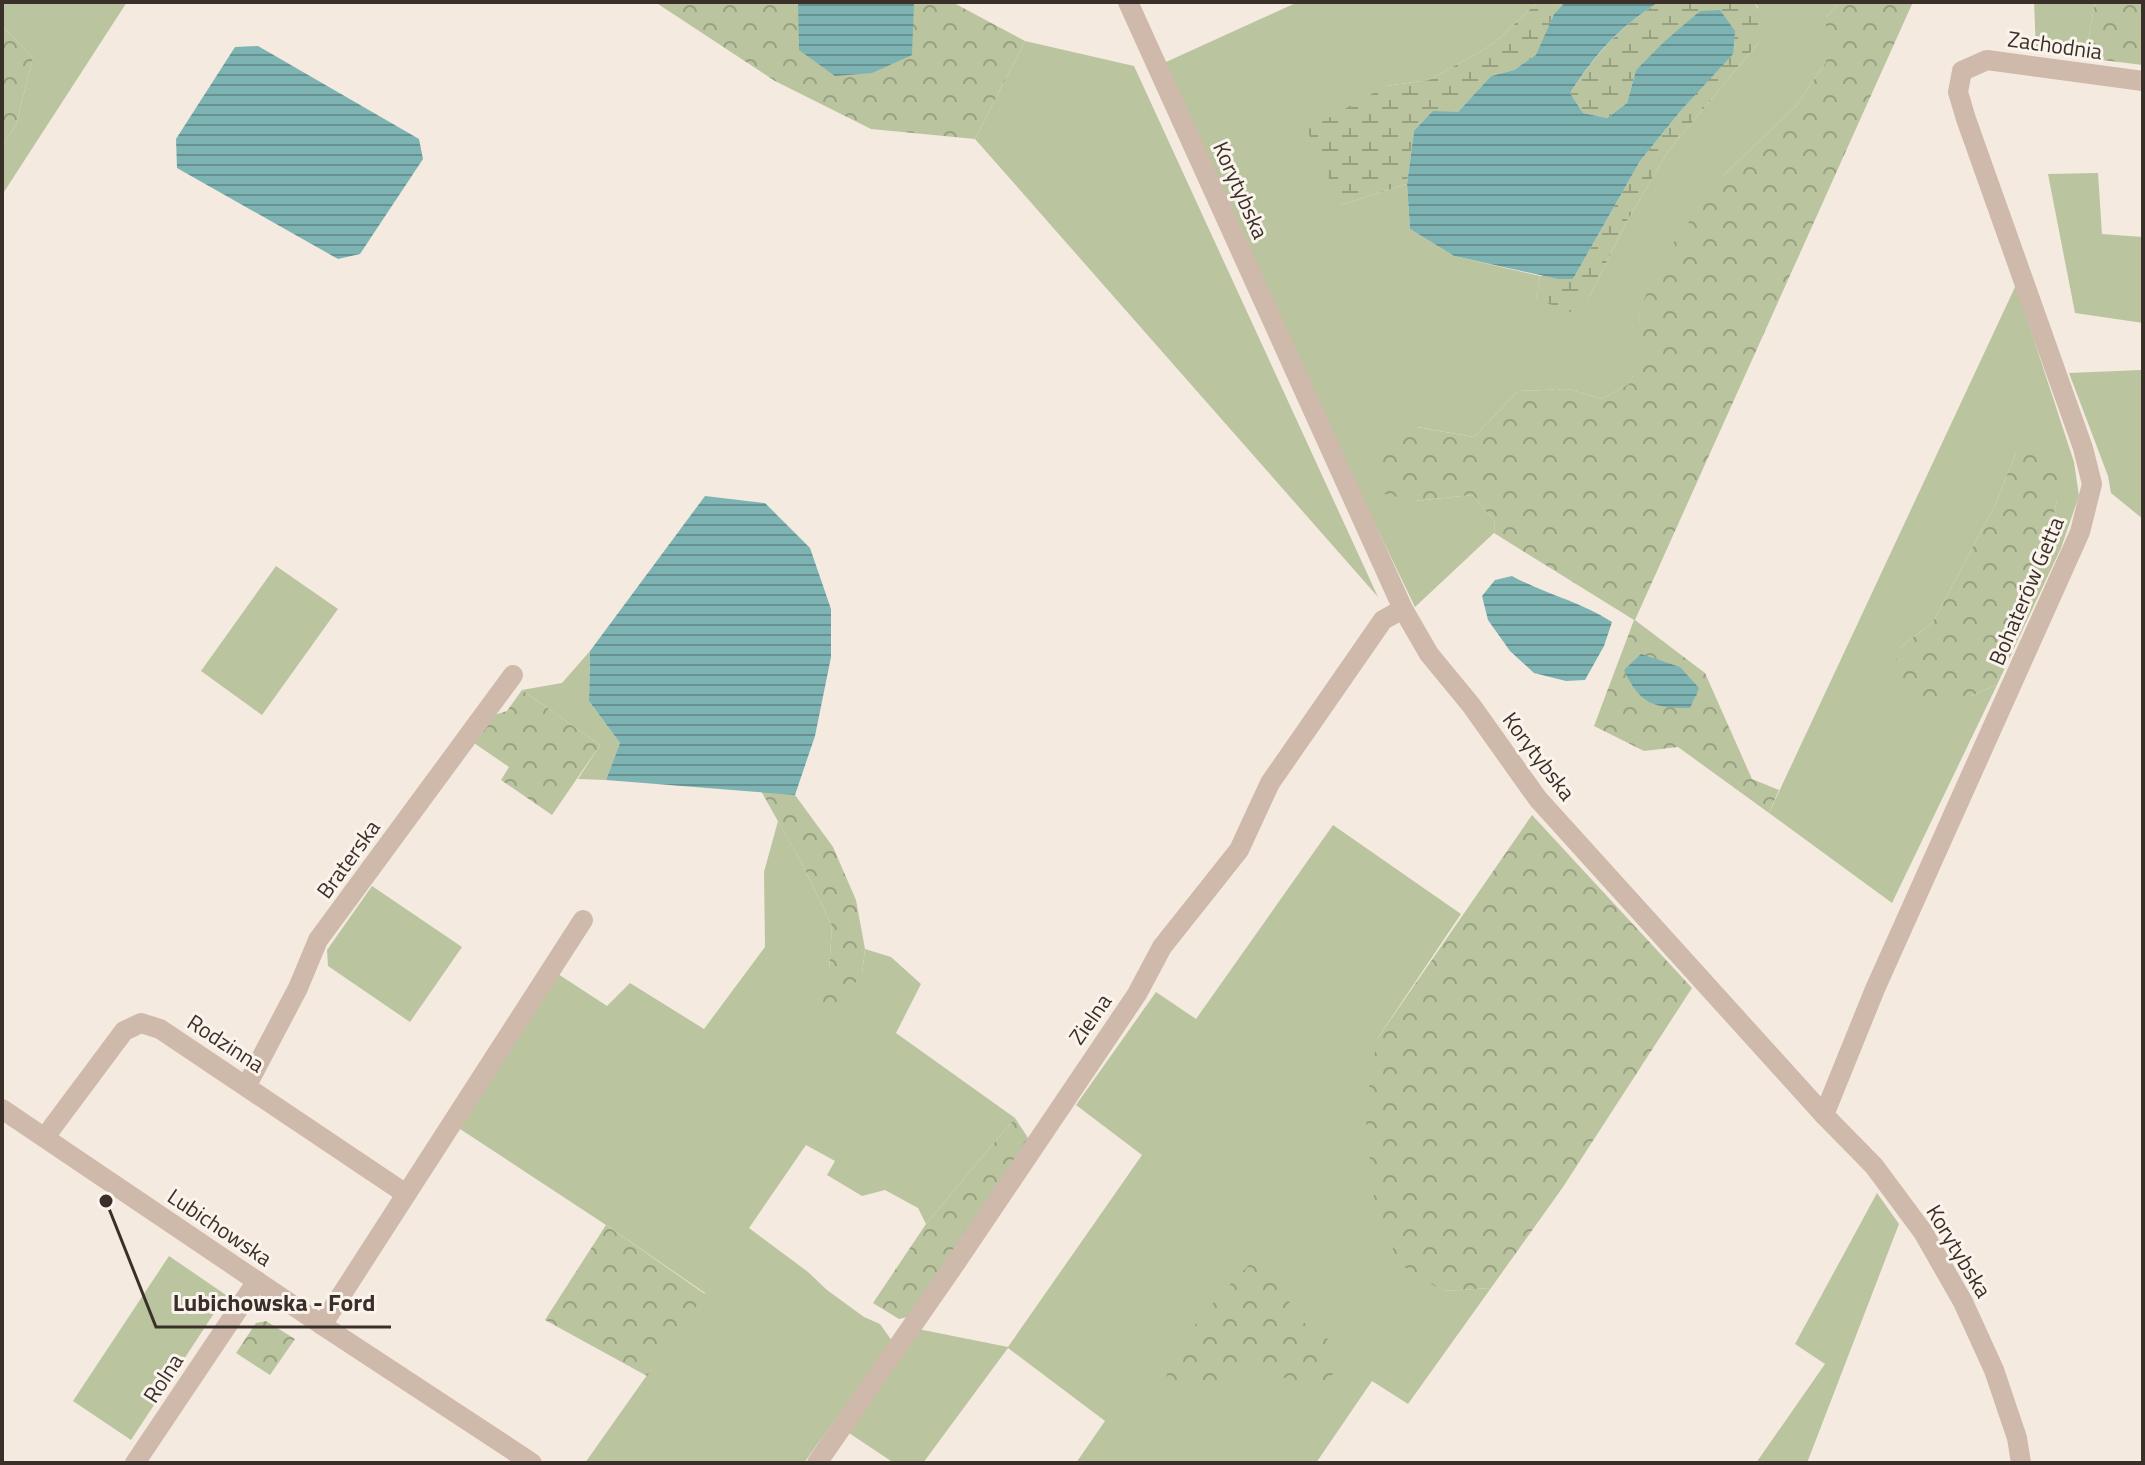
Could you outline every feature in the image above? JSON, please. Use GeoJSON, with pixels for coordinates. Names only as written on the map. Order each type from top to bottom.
{"type":"FeatureCollection","features":[{"type":"Feature","properties":{"kind":"street","name":"Korytybska"},"geometry":{"type":"LineString","coordinates":[[1128,2],[1403,609],[1429,654],[1471,705],[1538,799],[1824,1115],[1874,1166],[1923,1232],[1963,1302],[1994,1370],[2017,1438],[2021,1463]]}},
{"type":"Feature","properties":{"kind":"street","name":"Zachodnia"},"geometry":{"type":"LineString","coordinates":[[1962,71],[1987,60],[2143,81]]}},
{"type":"Feature","properties":{"kind":"street","name":"Bohaterów Getta"},"geometry":{"type":"LineString","coordinates":[[1824,1115],[1875,989],[2080,532],[2092,484],[2083,448],[1966,119],[1958,92],[1962,71]]}},
{"type":"Feature","properties":{"kind":"street","name":"Zielna"},"geometry":{"type":"LineString","coordinates":[[817,1463],[1137,994],[1162,947],[1239,850],[1270,783],[1383,620],[1403,609]]}},
{"type":"Feature","properties":{"kind":"street","name":"Braterska"},"geometry":{"type":"LineString","coordinates":[[247,1085],[298,988],[318,940],[513,675]]}},
{"type":"Feature","properties":{"kind":"street"},"geometry":{"type":"LineString","coordinates":[[322,1325],[583,920]]}},
{"type":"Feature","properties":{"kind":"street","name":"Rodzinna"},"geometry":{"type":"LineString","coordinates":[[45,1137],[124,1031],[141,1023],[160,1029],[247,1085],[406,1194]]}},
{"type":"Feature","properties":{"kind":"street","name":"Lubichowska"},"geometry":{"type":"LineString","coordinates":[[2,1109],[532,1463]]}},
{"type":"Feature","properties":{"kind":"street","name":"Rolna"},"geometry":{"type":"LineString","coordinates":[[135,1463],[257,1281]]}},
{"type":"Feature","properties":{"kind":"green space"},"geometry":{"type":"Polygon","coordinates":[[[2,2],[127,2],[2,195],[2,146],[16,125],[33,58],[2,25],[2,2]]]}},
{"type":"Feature","properties":{"kind":"green space"},"geometry":{"type":"Polygon","coordinates":[[[655,2],[952,2],[1025,41],[975,139],[871,129],[775,81],[655,2]]]}},
{"type":"Feature","properties":{"kind":"green space"},"geometry":{"type":"Polygon","coordinates":[[[1298,2],[1538,2],[1492,45],[1429,80],[1386,86],[1341,205],[1407,184],[1410,229],[1454,256],[1540,276],[1536,299],[1588,299],[1627,221],[1669,150],[1759,42],[1758,7],[1753,2],[1840,2],[1826,17],[1826,62],[1796,106],[1725,174],[1638,316],[1647,347],[1629,384],[1602,399],[1568,389],[1518,391],[1474,437],[1417,427],[1415,501],[1472,495],[1495,522],[1494,533],[1415,607],[1155,67],[1298,2]]]}},
{"type":"Feature","properties":{"kind":"green space"},"geometry":{"type":"Polygon","coordinates":[[[1538,2],[1565,2],[1554,14],[1537,55],[1514,70],[1491,76],[1458,112],[1414,131],[1407,184],[1341,205],[1307,130],[1386,86],[1429,80],[1492,45],[1538,2]]]}},
{"type":"Feature","properties":{"kind":"green space"},"geometry":{"type":"Polygon","coordinates":[[[1659,2],[1753,2],[1761,16],[1759,42],[1669,150],[1627,221],[1588,299],[1571,312],[1536,299],[1540,276],[1573,279],[1640,161],[1683,108],[1700,11],[1636,70],[1627,103],[1607,118],[1583,113],[1570,93],[1609,42],[1659,2]]]}},
{"type":"Feature","properties":{"kind":"green space"},"geometry":{"type":"Polygon","coordinates":[[[1840,2],[1913,2],[1635,620],[1705,673],[1752,779],[1779,790],[1769,813],[1678,747],[1644,751],[1594,726],[1634,620],[1494,533],[1495,522],[1472,495],[1415,501],[1380,493],[1380,449],[1416,427],[1474,437],[1518,391],[1568,389],[1602,399],[1629,384],[1646,347],[1638,316],[1658,263],[1725,174],[1796,106],[1826,62],[1826,17],[1840,2]]]}},
{"type":"Feature","properties":{"kind":"green space"},"geometry":{"type":"Polygon","coordinates":[[[2034,2],[2095,2],[2085,58],[2036,52],[2034,2]]]}},
{"type":"Feature","properties":{"kind":"green space"},"geometry":{"type":"Polygon","coordinates":[[[2095,2],[2143,2],[2143,65],[2085,58],[2095,2]]]}},
{"type":"Feature","properties":{"kind":"green space"},"geometry":{"type":"Polygon","coordinates":[[[2,25],[33,58],[16,125],[2,146],[2,25]]]}},
{"type":"Feature","properties":{"kind":"green space"},"geometry":{"type":"Polygon","coordinates":[[[1025,41],[1134,66],[1378,597],[975,139],[1025,41]]]}},
{"type":"Feature","properties":{"kind":"green space"},"geometry":{"type":"Polygon","coordinates":[[[2098,173],[2102,234],[2143,237],[2143,323],[2075,313],[2048,174],[2098,173]]]}},
{"type":"Feature","properties":{"kind":"green space"},"geometry":{"type":"Polygon","coordinates":[[[2016,285],[2074,462],[2079,496],[2061,548],[2023,629],[2057,501],[2016,453],[1994,507],[1933,622],[1898,649],[1971,696],[1997,685],[1892,903],[1769,813],[2016,285]]]}},
{"type":"Feature","properties":{"kind":"green space"},"geometry":{"type":"Polygon","coordinates":[[[2143,364],[2143,519],[2111,493],[2108,476],[2069,373],[2141,370],[2143,364]]]}},
{"type":"Feature","properties":{"kind":"green space"},"geometry":{"type":"Polygon","coordinates":[[[2035,435],[2058,465],[2057,501],[2023,629],[1997,685],[1971,696],[1924,698],[1893,683],[1898,649],[1933,622],[1994,507],[2016,453],[2035,435]]]}},
{"type":"Feature","properties":{"kind":"green space"},"geometry":{"type":"Polygon","coordinates":[[[276,566],[338,609],[262,715],[201,671],[276,566]]]}},
{"type":"Feature","properties":{"kind":"green space"},"geometry":{"type":"Polygon","coordinates":[[[590,651],[589,701],[620,743],[606,780],[578,779],[600,745],[522,690],[562,683],[590,651]]]}},
{"type":"Feature","properties":{"kind":"green space"},"geometry":{"type":"Polygon","coordinates":[[[522,690],[600,745],[552,815],[501,780],[509,767],[474,743],[494,715],[507,711],[522,690]]]}},
{"type":"Feature","properties":{"kind":"green space"},"geometry":{"type":"Polygon","coordinates":[[[761,791],[795,795],[833,847],[856,900],[865,949],[862,974],[829,1016],[814,1005],[829,971],[832,926],[761,791]]]}},
{"type":"Feature","properties":{"kind":"green space"},"geometry":{"type":"Polygon","coordinates":[[[1532,815],[1692,988],[1563,1187],[1491,1288],[1443,1291],[1398,1263],[1374,1197],[1365,1114],[1377,1039],[1532,815]]]}},
{"type":"Feature","properties":{"kind":"green space"},"geometry":{"type":"Polygon","coordinates":[[[778,821],[832,926],[829,971],[862,974],[865,949],[891,957],[921,984],[896,1033],[1015,1118],[926,1224],[918,1208],[885,1190],[862,1196],[827,1175],[835,1161],[806,1145],[749,1228],[827,1290],[864,1317],[880,1324],[892,1341],[804,1463],[585,1463],[705,1293],[457,1127],[558,974],[607,1006],[630,983],[704,1029],[765,947],[764,872],[778,821]]]}},
{"type":"Feature","properties":{"kind":"green space"},"geometry":{"type":"Polygon","coordinates":[[[1333,825],[1461,914],[1377,1039],[1443,1291],[1491,1288],[1408,1404],[1372,1381],[1316,1463],[1076,1463],[1105,1421],[1008,1348],[923,1463],[894,1463],[846,1431],[918,1329],[1008,1347],[1142,1155],[1076,1105],[1156,992],[1196,1019],[1333,825]]]}},
{"type":"Feature","properties":{"kind":"green space"},"geometry":{"type":"Polygon","coordinates":[[[372,886],[462,947],[410,1022],[328,966],[327,950],[372,886]]]}},
{"type":"Feature","properties":{"kind":"green space"},"geometry":{"type":"Polygon","coordinates":[[[1015,1118],[1030,1141],[912,1316],[899,1319],[873,1303],[926,1224],[1015,1118]]]}},
{"type":"Feature","properties":{"kind":"green space"},"geometry":{"type":"Polygon","coordinates":[[[1877,1193],[1899,1224],[1807,1463],[1756,1463],[1825,1364],[1795,1344],[1877,1193]]]}},
{"type":"Feature","properties":{"kind":"green space"},"geometry":{"type":"Polygon","coordinates":[[[606,1225],[705,1294],[647,1376],[545,1320],[606,1225]]]}},
{"type":"Feature","properties":{"kind":"green space"},"geometry":{"type":"Polygon","coordinates":[[[169,1256],[226,1295],[131,1440],[73,1401],[169,1256]]]}},
{"type":"Feature","properties":{"kind":"green space"},"geometry":{"type":"Polygon","coordinates":[[[1250,1264],[1279,1279],[1296,1317],[1335,1344],[1344,1363],[1320,1387],[1287,1379],[1247,1363],[1209,1386],[1165,1379],[1181,1346],[1201,1317],[1250,1264]]]}},
{"type":"Feature","properties":{"kind":"green space"},"geometry":{"type":"Polygon","coordinates":[[[266,1321],[295,1339],[270,1375],[236,1353],[256,1323],[266,1321]]]}},
{"type":"Feature","properties":{"kind":"water"},"geometry":{"type":"Polygon","coordinates":[[[798,2],[914,2],[912,55],[872,73],[835,76],[799,50],[798,2]]]}},
{"type":"Feature","properties":{"kind":"water"},"geometry":{"type":"Polygon","coordinates":[[[1565,2],[1659,2],[1620,31],[1580,78],[1570,93],[1583,113],[1607,118],[1627,103],[1636,70],[1700,11],[1720,10],[1735,31],[1733,54],[1640,161],[1573,279],[1558,279],[1454,256],[1410,229],[1407,184],[1414,131],[1433,111],[1458,112],[1491,76],[1514,70],[1536,55],[1554,14],[1565,2]]]}},
{"type":"Feature","properties":{"kind":"water"},"geometry":{"type":"Polygon","coordinates":[[[258,46],[419,139],[423,159],[360,254],[338,259],[177,168],[176,139],[235,47],[258,46]]]}},
{"type":"Feature","properties":{"kind":"water"},"geometry":{"type":"Polygon","coordinates":[[[705,496],[765,503],[810,548],[831,609],[831,657],[815,736],[795,795],[606,780],[620,743],[589,701],[590,651],[705,496]]]}},
{"type":"Feature","properties":{"kind":"water"},"geometry":{"type":"Polygon","coordinates":[[[1512,576],[1612,622],[1604,646],[1585,680],[1566,681],[1534,673],[1510,651],[1488,620],[1482,596],[1495,580],[1512,576]]]}},
{"type":"Feature","properties":{"kind":"water"},"geometry":{"type":"Polygon","coordinates":[[[1641,654],[1680,667],[1699,688],[1690,708],[1658,705],[1636,691],[1624,670],[1641,654]]]}},
{"type":"Feature","properties":{"kind":"place","name":"Lubichowska - Ford"},"geometry":{"type":"Point","coordinates":[106,1201]}}]}
